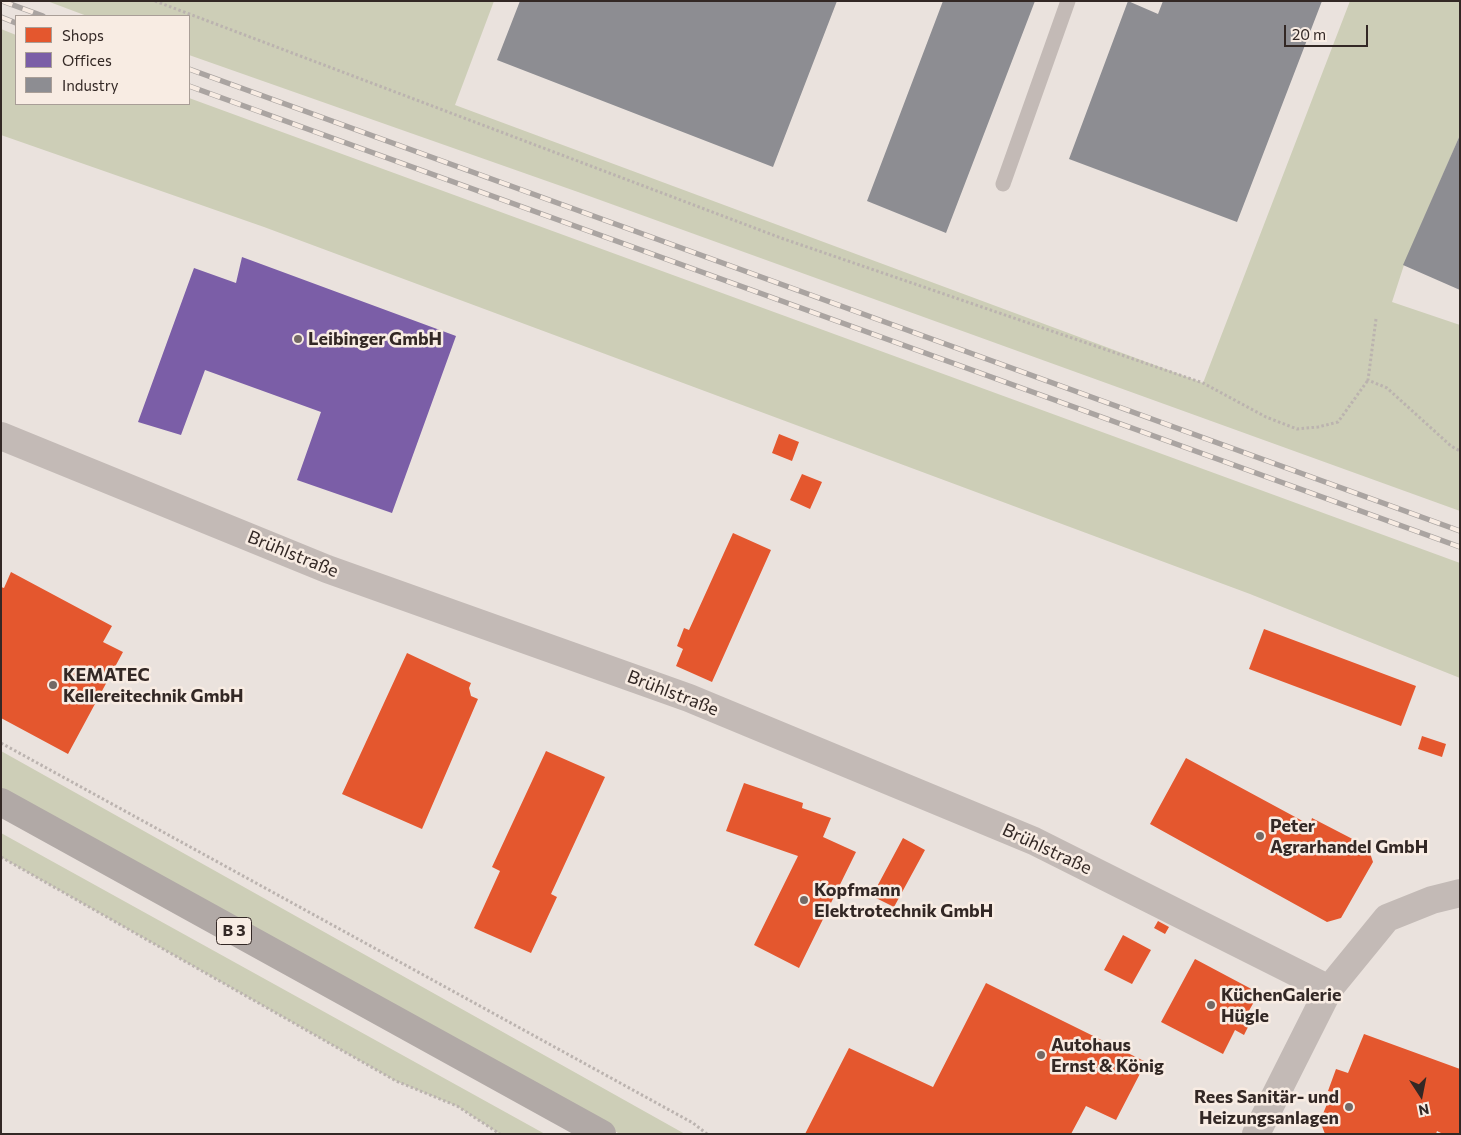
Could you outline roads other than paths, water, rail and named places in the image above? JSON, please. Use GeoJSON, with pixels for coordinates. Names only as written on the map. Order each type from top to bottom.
{"type":"FeatureCollection","features":[{"type":"Feature","properties":{"kind":"main road","name":"B 3"},"geometry":{"type":"LineString","coordinates":[[1,802],[602,1134]]}},
{"type":"Feature","properties":{"kind":"street","name":"Brühlstraße"},"geometry":{"type":"LineString","coordinates":[[1,436],[327,569],[689,698],[1034,841],[1329,989]]}},
{"type":"Feature","properties":{"kind":"street"},"geometry":{"type":"LineString","coordinates":[[1266,1129],[1329,989],[1387,918],[1432,900],[1460,893]]}},
{"type":"Feature","properties":{"kind":"lane"},"geometry":{"type":"LineString","coordinates":[[1003,184],[1068,1]]}},
{"type":"Feature","properties":{"kind":"railway"},"geometry":{"type":"LineString","coordinates":[[2,1],[40,15]]}},
{"type":"Feature","properties":{"kind":"railway"},"geometry":{"type":"LineString","coordinates":[[1,17],[15,23]]}},
{"type":"Feature","properties":{"kind":"railway"},"geometry":{"type":"LineString","coordinates":[[190,69],[1460,531]]}},
{"type":"Feature","properties":{"kind":"railway"},"geometry":{"type":"LineString","coordinates":[[190,86],[1460,547]]}},
{"type":"Feature","properties":{"kind":"place","name":"Leibinger GmbH"},"geometry":{"type":"Point","coordinates":[298,339]}},
{"type":"Feature","properties":{"kind":"place","name":"KEMATEC Kellereitechnik GmbH"},"geometry":{"type":"Point","coordinates":[53,685]}},
{"type":"Feature","properties":{"kind":"place","name":"Peter Agrarhandel GmbH"},"geometry":{"type":"Point","coordinates":[1260,836]}},
{"type":"Feature","properties":{"kind":"place","name":"Kopfmann Elektrotechnik GmbH"},"geometry":{"type":"Point","coordinates":[804,900]}},
{"type":"Feature","properties":{"kind":"place","name":"KüchenGalerie Hügle"},"geometry":{"type":"Point","coordinates":[1211,1005]}},
{"type":"Feature","properties":{"kind":"place","name":"Autohaus Ernst & König"},"geometry":{"type":"Point","coordinates":[1041,1055]}},
{"type":"Feature","properties":{"kind":"place","name":"Rees Sanitär- und Heizungsanlagen"},"geometry":{"type":"Point","coordinates":[1349,1107]}}]}
